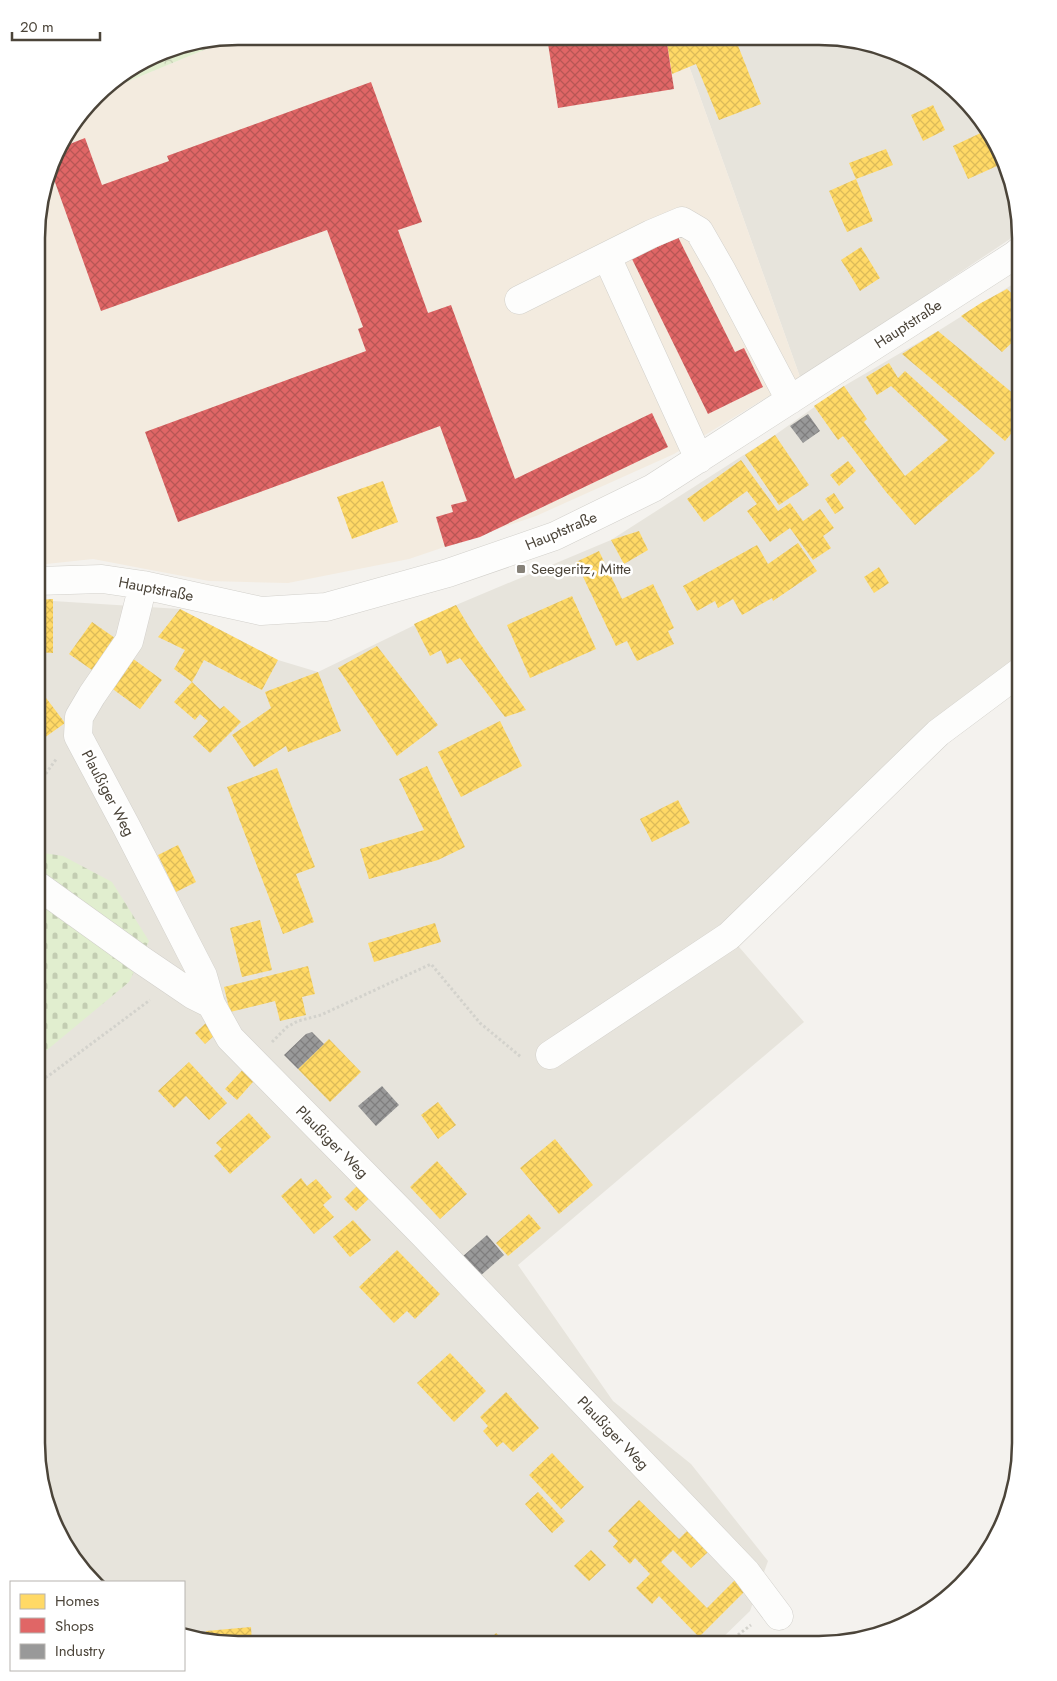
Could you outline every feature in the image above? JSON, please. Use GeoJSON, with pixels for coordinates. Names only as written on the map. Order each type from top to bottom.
{"type":"FeatureCollection","features":[{"type":"Feature","properties":{"kind":"street"},"geometry":{"type":"LineString","coordinates":[[519,300],[651,234],[682,221],[699,231],[790,400]]}},
{"type":"Feature","properties":{"kind":"street"},"geometry":{"type":"LineString","coordinates":[[605,257],[612,268],[699,459]]}},
{"type":"Feature","properties":{"kind":"street","name":"Hauptstraße"},"geometry":{"type":"LineString","coordinates":[[45,581],[102,579],[143,585],[261,611],[326,607],[448,573],[555,536],[653,488],[1012,258]]}},
{"type":"Feature","properties":{"kind":"street","name":"Plaußiger Weg"},"geometry":{"type":"LineString","coordinates":[[143,585],[129,641],[79,717],[78,736],[203,976],[211,1004],[230,1038],[424,1236],[746,1572],[779,1616]]}},
{"type":"Feature","properties":{"kind":"street"},"geometry":{"type":"LineString","coordinates":[[550,1055],[729,936],[938,732],[1012,678]]}},
{"type":"Feature","properties":{"kind":"street"},"geometry":{"type":"LineString","coordinates":[[45,891],[192,995],[211,1004]]}},
{"type":"Feature","properties":{"kind":"path"},"geometry":{"type":"LineString","coordinates":[[45,774],[62,750]]}},
{"type":"Feature","properties":{"kind":"path"},"geometry":{"type":"LineString","coordinates":[[252,1062],[287,1027],[298,1021],[321,1014],[431,964],[480,1023],[525,1061],[550,1055]]}},
{"type":"Feature","properties":{"kind":"path"},"geometry":{"type":"LineString","coordinates":[[45,1078],[152,998],[161,973]]}},
{"type":"Feature","properties":{"kind":"shaded area"},"geometry":{"type":"Polygon","coordinates":[[[226,45],[681,45],[800,377],[674,454],[536,516],[409,559],[288,583],[209,581],[93,559],[45,564],[45,226],[47,213],[55,176],[71,142],[93,111],[123,83],[210,47],[226,45]]]}},
{"type":"Feature","properties":{"kind":"shaded area"},"geometry":{"type":"Polygon","coordinates":[[[681,45],[831,45],[881,55],[904,65],[926,78],[946,93],[964,111],[986,142],[1002,176],[1012,226],[1012,237],[1010,239],[838,354],[800,377],[681,45]]]}},
{"type":"Feature","properties":{"kind":"shaded area"},"geometry":{"type":"Polygon","coordinates":[[[1012,285],[1012,672],[934,728],[720,925],[804,1022],[518,1265],[613,1401],[691,1464],[768,1561],[750,1611],[724,1636],[226,1636],[185,1628],[185,1581],[104,1581],[85,1560],[65,1528],[55,1505],[45,1455],[45,601],[180,609],[278,660],[318,672],[456,605],[611,540],[775,435],[844,386],[1012,285]]]}},
{"type":"Feature","properties":{"kind":"green space"},"geometry":{"type":"Polygon","coordinates":[[[210,47],[123,83],[153,65],[176,55],[210,47]]]}},
{"type":"Feature","properties":{"kind":"green space"},"geometry":{"type":"Polygon","coordinates":[[[45,853],[63,856],[112,882],[149,941],[129,982],[45,1052],[45,853]]]}},
{"type":"Feature","properties":{"kind":"building: Homes"},"geometry":{"type":"Polygon","coordinates":[[[667,45],[738,45],[761,104],[719,120],[696,64],[672,74],[667,45]]]}},
{"type":"Feature","properties":{"kind":"building: Homes"},"geometry":{"type":"Polygon","coordinates":[[[933,105],[945,130],[923,141],[911,115],[933,105]]]}},
{"type":"Feature","properties":{"kind":"building: Homes"},"geometry":{"type":"Polygon","coordinates":[[[980,133],[998,166],[968,179],[953,146],[980,133]]]}},
{"type":"Feature","properties":{"kind":"building: Homes"},"geometry":{"type":"Polygon","coordinates":[[[886,149],[893,165],[856,179],[849,163],[886,149]]]}},
{"type":"Feature","properties":{"kind":"building: Homes"},"geometry":{"type":"Polygon","coordinates":[[[856,179],[873,221],[847,232],[829,191],[856,179]]]}},
{"type":"Feature","properties":{"kind":"building: Homes"},"geometry":{"type":"Polygon","coordinates":[[[861,247],[880,278],[860,291],[841,260],[861,247]]]}},
{"type":"Feature","properties":{"kind":"building: Homes"},"geometry":{"type":"Polygon","coordinates":[[[1007,289],[1012,294],[1012,343],[1002,352],[961,316],[1007,289]]]}},
{"type":"Feature","properties":{"kind":"building: Homes"},"geometry":{"type":"Polygon","coordinates":[[[938,331],[1012,393],[1012,433],[1005,441],[902,354],[938,331]]]}},
{"type":"Feature","properties":{"kind":"building: Homes"},"geometry":{"type":"Polygon","coordinates":[[[889,363],[898,378],[905,371],[995,453],[979,470],[915,525],[886,492],[843,436],[838,440],[814,406],[844,386],[867,419],[864,422],[905,476],[948,440],[891,386],[877,395],[866,377],[889,363]]]}},
{"type":"Feature","properties":{"kind":"building: Homes"},"geometry":{"type":"Polygon","coordinates":[[[775,435],[809,485],[779,505],[745,455],[775,435]]]}},
{"type":"Feature","properties":{"kind":"building: Homes"},"geometry":{"type":"Polygon","coordinates":[[[741,460],[778,511],[790,503],[803,521],[820,509],[834,528],[823,536],[831,548],[813,560],[790,528],[770,542],[747,511],[757,504],[747,491],[704,522],[687,499],[741,460]]]}},
{"type":"Feature","properties":{"kind":"building: Homes"},"geometry":{"type":"Polygon","coordinates":[[[848,461],[856,471],[839,486],[830,475],[848,461]]]}},
{"type":"Feature","properties":{"kind":"building: Homes"},"geometry":{"type":"Polygon","coordinates":[[[383,481],[398,522],[352,539],[337,497],[383,481]]]}},
{"type":"Feature","properties":{"kind":"building: Homes"},"geometry":{"type":"Polygon","coordinates":[[[834,493],[844,508],[835,514],[825,499],[834,493]]]}},
{"type":"Feature","properties":{"kind":"building: Homes"},"geometry":{"type":"Polygon","coordinates":[[[639,531],[648,550],[624,564],[611,540],[639,531]]]}},
{"type":"Feature","properties":{"kind":"building: Homes"},"geometry":{"type":"Polygon","coordinates":[[[798,543],[817,571],[773,601],[772,598],[742,615],[733,599],[718,608],[715,601],[697,611],[683,586],[757,545],[768,564],[798,543]]]}},
{"type":"Feature","properties":{"kind":"building: Homes"},"geometry":{"type":"Polygon","coordinates":[[[599,551],[622,599],[653,584],[674,628],[668,631],[674,644],[637,661],[627,641],[616,646],[576,562],[599,551]]]}},
{"type":"Feature","properties":{"kind":"building: Homes"},"geometry":{"type":"Polygon","coordinates":[[[879,567],[889,583],[874,593],[864,577],[879,567]]]}},
{"type":"Feature","properties":{"kind":"building: Homes"},"geometry":{"type":"Polygon","coordinates":[[[572,596],[596,649],[530,678],[507,625],[572,596]]]}},
{"type":"Feature","properties":{"kind":"building: Homes"},"geometry":{"type":"Polygon","coordinates":[[[53,599],[53,653],[45,652],[45,600],[53,599]]]}},
{"type":"Feature","properties":{"kind":"building: Homes"},"geometry":{"type":"Polygon","coordinates":[[[456,605],[474,635],[526,710],[505,717],[460,658],[447,664],[441,650],[430,656],[414,624],[456,605]]]}},
{"type":"Feature","properties":{"kind":"building: Homes"},"geometry":{"type":"Polygon","coordinates":[[[180,609],[278,660],[262,690],[204,660],[192,682],[174,669],[185,650],[158,637],[180,609]]]}},
{"type":"Feature","properties":{"kind":"building: Homes"},"geometry":{"type":"Polygon","coordinates":[[[92,622],[115,638],[92,670],[69,654],[92,622]]]}},
{"type":"Feature","properties":{"kind":"building: Homes"},"geometry":{"type":"Polygon","coordinates":[[[377,646],[438,725],[397,756],[338,668],[377,646]]]}},
{"type":"Feature","properties":{"kind":"building: Homes"},"geometry":{"type":"Polygon","coordinates":[[[132,658],[162,680],[140,709],[110,687],[132,658]]]}},
{"type":"Feature","properties":{"kind":"building: Homes"},"geometry":{"type":"Polygon","coordinates":[[[318,672],[341,731],[288,752],[286,746],[254,767],[232,735],[271,708],[265,692],[318,672]]]}},
{"type":"Feature","properties":{"kind":"building: Homes"},"geometry":{"type":"Polygon","coordinates":[[[192,682],[220,709],[224,706],[241,722],[210,753],[193,737],[208,721],[200,714],[195,720],[174,702],[192,682]]]}},
{"type":"Feature","properties":{"kind":"building: Homes"},"geometry":{"type":"Polygon","coordinates":[[[45,697],[65,723],[45,737],[45,697]]]}},
{"type":"Feature","properties":{"kind":"building: Homes"},"geometry":{"type":"Polygon","coordinates":[[[500,721],[522,766],[461,797],[438,752],[500,721]]]}},
{"type":"Feature","properties":{"kind":"building: Homes"},"geometry":{"type":"Polygon","coordinates":[[[427,766],[465,847],[438,860],[369,879],[360,849],[424,830],[399,779],[427,766]]]}},
{"type":"Feature","properties":{"kind":"building: Homes"},"geometry":{"type":"Polygon","coordinates":[[[277,768],[315,867],[296,874],[314,922],[283,934],[227,787],[277,768]]]}},
{"type":"Feature","properties":{"kind":"building: Homes"},"geometry":{"type":"Polygon","coordinates":[[[678,800],[690,823],[652,842],[640,819],[678,800]]]}},
{"type":"Feature","properties":{"kind":"building: Homes"},"geometry":{"type":"Polygon","coordinates":[[[178,845],[196,882],[176,892],[158,855],[178,845]]]}},
{"type":"Feature","properties":{"kind":"building: Homes"},"geometry":{"type":"Polygon","coordinates":[[[260,920],[272,970],[242,977],[230,928],[260,920]]]}},
{"type":"Feature","properties":{"kind":"building: Homes"},"geometry":{"type":"Polygon","coordinates":[[[435,923],[441,942],[374,962],[368,943],[435,923]]]}},
{"type":"Feature","properties":{"kind":"building: Homes"},"geometry":{"type":"Polygon","coordinates":[[[308,966],[315,994],[302,997],[306,1015],[280,1021],[275,1001],[230,1012],[224,987],[308,966]]]}},
{"type":"Feature","properties":{"kind":"building: Homes"},"geometry":{"type":"Polygon","coordinates":[[[206,1023],[216,1034],[205,1044],[195,1033],[206,1023]]]}},
{"type":"Feature","properties":{"kind":"building: Homes"},"geometry":{"type":"Polygon","coordinates":[[[329,1039],[361,1072],[330,1102],[298,1069],[329,1039]]]}},
{"type":"Feature","properties":{"kind":"building: Homes"},"geometry":{"type":"Polygon","coordinates":[[[189,1062],[227,1103],[209,1120],[186,1096],[174,1108],[158,1091],[189,1062]]]}},
{"type":"Feature","properties":{"kind":"building: Homes"},"geometry":{"type":"Polygon","coordinates":[[[247,1065],[259,1075],[237,1100],[225,1089],[247,1065]]]}},
{"type":"Feature","properties":{"kind":"building: Homes"},"geometry":{"type":"Polygon","coordinates":[[[438,1102],[456,1125],[438,1139],[421,1115],[438,1102]]]}},
{"type":"Feature","properties":{"kind":"building: Homes"},"geometry":{"type":"Polygon","coordinates":[[[249,1113],[271,1137],[230,1174],[214,1156],[222,1149],[216,1143],[249,1113]]]}},
{"type":"Feature","properties":{"kind":"building: Homes"},"geometry":{"type":"Polygon","coordinates":[[[555,1139],[593,1185],[559,1214],[520,1168],[555,1139]]]}},
{"type":"Feature","properties":{"kind":"building: Homes"},"geometry":{"type":"Polygon","coordinates":[[[437,1161],[467,1194],[440,1219],[410,1187],[437,1161]]]}},
{"type":"Feature","properties":{"kind":"building: Homes"},"geometry":{"type":"Polygon","coordinates":[[[301,1178],[307,1186],[316,1179],[332,1197],[323,1205],[334,1217],[314,1234],[281,1196],[301,1178]]]}},
{"type":"Feature","properties":{"kind":"building: Homes"},"geometry":{"type":"Polygon","coordinates":[[[362,1181],[375,1193],[356,1211],[344,1199],[362,1181]]]}},
{"type":"Feature","properties":{"kind":"building: Homes"},"geometry":{"type":"Polygon","coordinates":[[[529,1214],[541,1228],[508,1256],[496,1243],[529,1214]]]}},
{"type":"Feature","properties":{"kind":"building: Homes"},"geometry":{"type":"Polygon","coordinates":[[[353,1220],[371,1240],[350,1257],[333,1237],[353,1220]]]}},
{"type":"Feature","properties":{"kind":"building: Homes"},"geometry":{"type":"Polygon","coordinates":[[[397,1250],[440,1294],[415,1319],[407,1311],[394,1323],[359,1287],[397,1250]]]}},
{"type":"Feature","properties":{"kind":"building: Homes"},"geometry":{"type":"Polygon","coordinates":[[[450,1353],[486,1391],[454,1422],[417,1383],[450,1353]]]}},
{"type":"Feature","properties":{"kind":"building: Homes"},"geometry":{"type":"Polygon","coordinates":[[[506,1392],[539,1428],[513,1452],[503,1442],[497,1447],[483,1431],[488,1426],[480,1417],[506,1392]]]}},
{"type":"Feature","properties":{"kind":"building: Homes"},"geometry":{"type":"Polygon","coordinates":[[[552,1453],[584,1487],[561,1509],[529,1475],[552,1453]]]}},
{"type":"Feature","properties":{"kind":"building: Homes"},"geometry":{"type":"Polygon","coordinates":[[[538,1492],[565,1521],[552,1533],[525,1504],[538,1492]]]}},
{"type":"Feature","properties":{"kind":"building: Homes"},"geometry":{"type":"Polygon","coordinates":[[[639,1500],[679,1539],[687,1531],[708,1552],[691,1568],[673,1550],[661,1562],[707,1608],[736,1579],[747,1589],[698,1636],[659,1596],[652,1604],[636,1588],[650,1574],[635,1558],[630,1564],[613,1547],[618,1541],[608,1531],[639,1500]]]}},
{"type":"Feature","properties":{"kind":"building: Homes"},"geometry":{"type":"Polygon","coordinates":[[[591,1550],[606,1565],[589,1581],[574,1566],[591,1550]]]}},
{"type":"Feature","properties":{"kind":"building: Homes"},"geometry":{"type":"Polygon","coordinates":[[[251,1627],[252,1636],[226,1636],[206,1633],[206,1631],[251,1627]]]}},
{"type":"Feature","properties":{"kind":"building: Shops"},"geometry":{"type":"Polygon","coordinates":[[[548,45],[667,45],[674,89],[558,108],[548,45]]]}},
{"type":"Feature","properties":{"kind":"building: Shops"},"geometry":{"type":"Polygon","coordinates":[[[371,82],[422,222],[398,230],[428,313],[451,305],[515,479],[652,413],[668,447],[480,537],[445,547],[436,517],[453,512],[451,505],[467,501],[440,426],[178,522],[145,432],[366,351],[358,329],[363,327],[327,230],[101,311],[54,180],[60,164],[70,144],[85,138],[102,185],[169,161],[167,156],[371,82]]]}},
{"type":"Feature","properties":{"kind":"building: Shops"},"geometry":{"type":"Polygon","coordinates":[[[678,237],[735,352],[744,348],[763,387],[708,414],[632,259],[678,237]]]}},
{"type":"Feature","properties":{"kind":"building: Industry"},"geometry":{"type":"Polygon","coordinates":[[[808,414],[820,431],[803,443],[790,426],[808,414]]]}},
{"type":"Feature","properties":{"kind":"building: Industry"},"geometry":{"type":"Polygon","coordinates":[[[312,1032],[324,1044],[298,1069],[284,1055],[306,1034],[312,1032]]]}},
{"type":"Feature","properties":{"kind":"building: Industry"},"geometry":{"type":"Polygon","coordinates":[[[382,1086],[399,1105],[376,1126],[358,1106],[382,1086]]]}},
{"type":"Feature","properties":{"kind":"building: Industry"},"geometry":{"type":"Polygon","coordinates":[[[487,1235],[504,1255],[479,1277],[462,1257],[487,1235]]]}},
{"type":"Feature","properties":{"kind":"place","name":"Seegeritz, Mitte"},"geometry":{"type":"Point","coordinates":[521,569]}}]}
